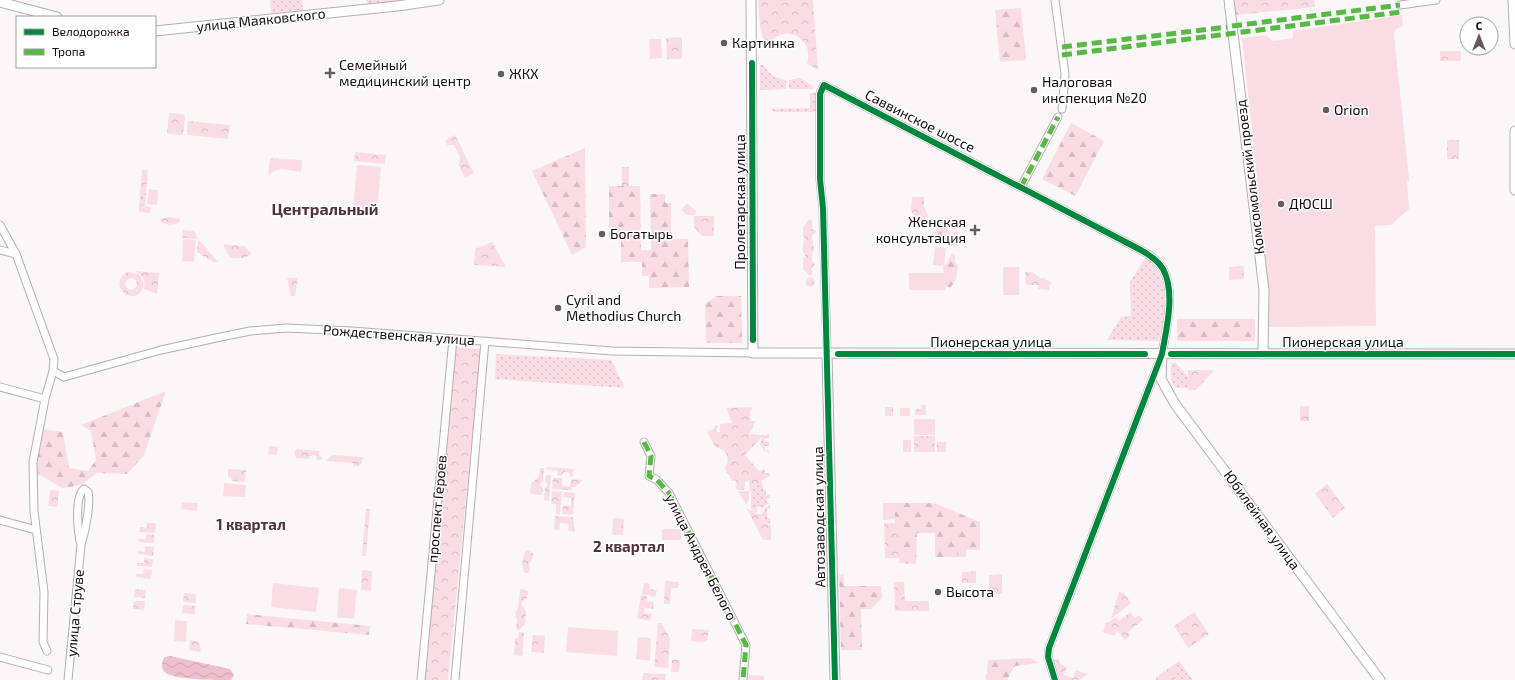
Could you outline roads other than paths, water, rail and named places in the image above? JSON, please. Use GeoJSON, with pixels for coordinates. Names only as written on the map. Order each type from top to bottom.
{"type":"FeatureCollection","features":[{"type":"Feature","properties":{"kind":"street","name":"улица Маяковского"},"geometry":{"type":"LineString","coordinates":[[156,31],[439,0]]}},
{"type":"Feature","properties":{"kind":"street","name":"Пролетарская улица"},"geometry":{"type":"LineString","coordinates":[[751,0],[753,353]]}},
{"type":"Feature","properties":{"kind":"street"},"geometry":{"type":"LineString","coordinates":[[1056,0],[1065,74],[1062,109]]}},
{"type":"Feature","properties":{"kind":"street","name":"Комсомольский проезд"},"geometry":{"type":"LineString","coordinates":[[1229,0],[1264,290],[1263,354]]}},
{"type":"Feature","properties":{"kind":"street"},"geometry":{"type":"LineString","coordinates":[[1400,5],[1436,0]]}},
{"type":"Feature","properties":{"kind":"street"},"geometry":{"type":"LineString","coordinates":[[1513,0],[1515,44]]}},
{"type":"Feature","properties":{"kind":"street"},"geometry":{"type":"LineString","coordinates":[[0,2],[53,16]]}},
{"type":"Feature","properties":{"kind":"street","name":"Саввинское шоссе"},"geometry":{"type":"LineString","coordinates":[[827,354],[823,208],[820,179],[820,94],[824,85],[1147,253],[1160,265],[1166,276],[1169,300],[1167,325],[1162,354]]}},
{"type":"Feature","properties":{"kind":"street"},"geometry":{"type":"LineString","coordinates":[[1021,187],[1058,116]]}},
{"type":"Feature","properties":{"kind":"street"},"geometry":{"type":"LineString","coordinates":[[1515,131],[1515,190]]}},
{"type":"Feature","properties":{"kind":"street"},"geometry":{"type":"LineString","coordinates":[[0,225],[16,254],[54,359],[53,371],[45,399],[33,458],[34,511],[44,592],[43,642],[47,651]]}},
{"type":"Feature","properties":{"kind":"street"},"geometry":{"type":"LineString","coordinates":[[0,250],[16,254]]}},
{"type":"Feature","properties":{"kind":"street","name":"Рождественская улица"},"geometry":{"type":"LineString","coordinates":[[53,371],[64,377],[178,346],[250,331],[299,328],[612,351],[753,353]]}},
{"type":"Feature","properties":{"kind":"street","name":"проспект Героев"},"geometry":{"type":"LineString","coordinates":[[421,680],[453,339]]}},
{"type":"Feature","properties":{"kind":"street"},"geometry":{"type":"LineString","coordinates":[[454,680],[485,341]]}},
{"type":"Feature","properties":{"kind":"street","name":"Пионерская улица"},"geometry":{"type":"LineString","coordinates":[[753,353],[1515,354]]}},
{"type":"Feature","properties":{"kind":"street","name":"Автозаводская улица"},"geometry":{"type":"LineString","coordinates":[[827,354],[835,680]]}},
{"type":"Feature","properties":{"kind":"street"},"geometry":{"type":"LineString","coordinates":[[1055,680],[1048,657],[1049,648],[1157,378],[1162,354]]}},
{"type":"Feature","properties":{"kind":"street","name":"Юбилейная улица"},"geometry":{"type":"LineString","coordinates":[[1157,378],[1380,680]]}},
{"type":"Feature","properties":{"kind":"street"},"geometry":{"type":"LineString","coordinates":[[0,387],[45,399]]}},
{"type":"Feature","properties":{"kind":"street","name":"улица Андрея Белого"},"geometry":{"type":"LineString","coordinates":[[644,442],[651,456],[649,476],[657,480],[669,493],[746,645],[743,680]]}},
{"type":"Feature","properties":{"kind":"street","name":"улица Струве"},"geometry":{"type":"LineString","coordinates":[[68,680],[81,545],[89,497],[88,492],[85,489],[82,490],[80,494],[78,514],[78,528],[81,545]]}},
{"type":"Feature","properties":{"kind":"street"},"geometry":{"type":"LineString","coordinates":[[0,520],[36,530]]}},
{"type":"Feature","properties":{"kind":"street"},"geometry":{"type":"LineString","coordinates":[[0,657],[48,670]]}},
{"type":"Feature","properties":{"kind":"water"},"geometry":{"type":"Polygon","coordinates":[[[170,656],[230,669],[234,675],[231,680],[197,679],[171,675],[164,671],[162,666],[162,661],[164,658],[170,656]]]}},
{"type":"Feature","properties":{"kind":"place","name":"Картинка"},"geometry":{"type":"Point","coordinates":[724,43]}},
{"type":"Feature","properties":{"kind":"place","name":"Семейный медицинский центр"},"geometry":{"type":"Point","coordinates":[330,73]}},
{"type":"Feature","properties":{"kind":"place","name":"ЖКХ"},"geometry":{"type":"Point","coordinates":[501,74]}},
{"type":"Feature","properties":{"kind":"place","name":"Налоговая инспекция №20"},"geometry":{"type":"Point","coordinates":[1034,90]}},
{"type":"Feature","properties":{"kind":"place","name":"Orion"},"geometry":{"type":"Point","coordinates":[1326,110]}},
{"type":"Feature","properties":{"kind":"place","name":"ДЮСШ"},"geometry":{"type":"Point","coordinates":[1281,204]}},
{"type":"Feature","properties":{"kind":"place","name":"Женская консультация"},"geometry":{"type":"Point","coordinates":[975,230]}},
{"type":"Feature","properties":{"kind":"place","name":"Богатырь"},"geometry":{"type":"Point","coordinates":[602,234]}},
{"type":"Feature","properties":{"kind":"place","name":"Cyril and Methodius Church"},"geometry":{"type":"Point","coordinates":[558,308]}},
{"type":"Feature","properties":{"kind":"place","name":"Высота"},"geometry":{"type":"Point","coordinates":[938,592]}},
{"type":"Feature","properties":{"kind":"district","name":"Центральный"},"geometry":{"type":"Point","coordinates":[325,209]}},
{"type":"Feature","properties":{"kind":"district","name":"1 квартал"},"geometry":{"type":"Point","coordinates":[251,525]}},
{"type":"Feature","properties":{"kind":"district","name":"2 квартал"},"geometry":{"type":"Point","coordinates":[629,547]}}]}
